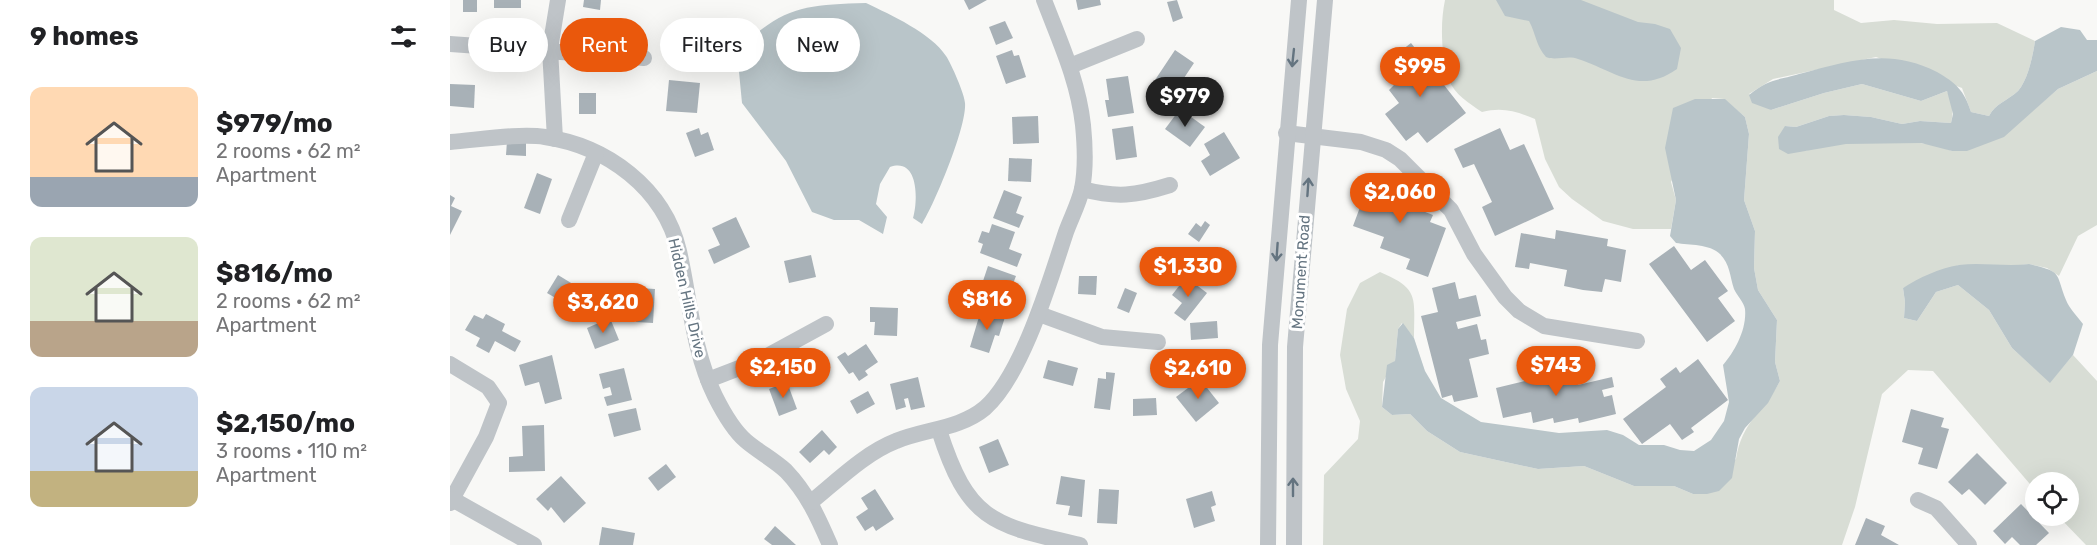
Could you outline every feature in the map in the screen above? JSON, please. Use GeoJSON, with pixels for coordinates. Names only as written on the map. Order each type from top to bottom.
{"type":"FeatureCollection","features":[{"type":"Feature","properties":{"kind":"street"},"geometry":{"type":"LineString","coordinates":[[555,139],[550,49],[558,0]]}},
{"type":"Feature","properties":{"kind":"street"},"geometry":{"type":"LineString","coordinates":[[811,502],[855,467],[895,441],[939,430],[965,420],[984,408],[1002,388],[1039,314],[1082,189],[1083,127],[1077,83],[1044,0]]}},
{"type":"Feature","properties":{"kind":"street","name":"Monument Road"},"geometry":{"type":"LineString","coordinates":[[1268,545],[1270,345],[1286,133],[1299,0]]}},
{"type":"Feature","properties":{"kind":"street","name":"Monument Road"},"geometry":{"type":"LineString","coordinates":[[1294,545],[1295,347],[1325,0]]}},
{"type":"Feature","properties":{"kind":"street"},"geometry":{"type":"LineString","coordinates":[[1070,66],[1137,39]]}},
{"type":"Feature","properties":{"kind":"street"},"geometry":{"type":"LineString","coordinates":[[450,44],[560,50]]}},
{"type":"Feature","properties":{"kind":"street"},"geometry":{"type":"LineString","coordinates":[[1286,133],[1369,144],[1400,159],[1451,210],[1463,237],[1499,288],[1532,319],[1558,329],[1637,341]]}},
{"type":"Feature","properties":{"kind":"street","name":"Hidden Hills Drive"},"geometry":{"type":"LineString","coordinates":[[450,142],[543,136],[580,145],[626,170],[644,186],[667,220],[678,248],[702,368],[708,380],[737,432],[785,471],[811,502],[830,545]]}},
{"type":"Feature","properties":{"kind":"street"},"geometry":{"type":"LineString","coordinates":[[570,220],[596,153]]}},
{"type":"Feature","properties":{"kind":"street"},"geometry":{"type":"LineString","coordinates":[[1082,189],[1118,196],[1145,193],[1170,185]]}},
{"type":"Feature","properties":{"kind":"street"},"geometry":{"type":"LineString","coordinates":[[1039,314],[1102,337],[1158,342]]}},
{"type":"Feature","properties":{"kind":"street"},"geometry":{"type":"LineString","coordinates":[[708,380],[759,360],[826,324]]}},
{"type":"Feature","properties":{"kind":"street"},"geometry":{"type":"LineString","coordinates":[[450,364],[488,387],[499,403],[486,437],[451,501],[534,545]]}},
{"type":"Feature","properties":{"kind":"street"},"geometry":{"type":"LineString","coordinates":[[939,430],[950,464],[964,493],[986,514],[1020,530],[1080,545]]}},
{"type":"Feature","properties":{"kind":"street"},"geometry":{"type":"LineString","coordinates":[[1918,500],[1936,508],[1969,545]]}},
{"type":"Feature","properties":{"kind":"shaded area"},"geometry":{"type":"Polygon","coordinates":[[[1445,0],[1834,0],[1834,10],[1861,23],[1894,20],[1937,24],[1997,23],[2035,41],[2030,67],[2022,86],[1995,108],[1989,116],[1971,112],[1962,88],[1876,57],[1773,79],[1749,94],[1771,110],[1862,84],[1921,101],[1947,91],[1949,95],[1952,111],[1951,123],[1920,121],[1902,124],[1871,117],[1844,115],[1829,116],[1796,127],[1785,126],[1805,151],[1838,144],[1900,141],[1938,146],[1952,151],[2030,113],[2058,89],[2097,71],[2097,225],[2078,236],[2059,276],[2047,268],[2029,264],[2005,267],[1959,265],[1903,288],[1904,318],[1917,321],[1936,292],[1958,285],[1989,310],[2012,348],[2050,382],[2073,355],[2097,381],[2097,545],[2086,545],[2068,526],[2079,526],[2079,472],[2025,472],[2025,478],[1933,371],[1908,370],[1882,394],[1855,507],[1842,545],[1323,545],[1324,475],[1358,439],[1360,421],[1346,389],[1340,355],[1347,309],[1360,283],[1380,272],[1402,284],[1412,296],[1414,304],[1414,338],[1402,323],[1398,329],[1395,361],[1383,382],[1382,407],[1392,415],[1410,414],[1427,431],[1460,452],[1538,469],[1584,466],[1634,486],[1674,486],[1693,494],[1736,459],[1748,426],[1780,381],[1775,362],[1777,320],[1758,290],[1754,268],[1755,231],[1744,200],[1749,134],[1745,117],[1724,99],[1712,98],[1671,182],[1676,200],[1671,229],[1633,229],[1603,221],[1559,187],[1545,159],[1535,119],[1509,111],[1482,112],[1463,98],[1451,85],[1443,50],[1445,0]]]}},
{"type":"Feature","properties":{"kind":"shaded area"},"geometry":{"type":"Polygon","coordinates":[[[1496,0],[1581,0],[1638,22],[1670,29],[1681,48],[1677,69],[1651,81],[1639,81],[1627,79],[1574,58],[1546,57],[1540,49],[1529,21],[1505,16],[1496,0]]]}},
{"type":"Feature","properties":{"kind":"shaded area"},"geometry":{"type":"Polygon","coordinates":[[[866,3],[910,25],[939,48],[954,72],[965,103],[961,129],[942,183],[922,224],[913,218],[916,192],[911,174],[907,168],[900,166],[890,167],[880,184],[876,204],[887,217],[883,234],[859,220],[834,220],[812,212],[786,161],[742,103],[739,72],[764,72],[764,28],[776,20],[776,72],[860,72],[860,18],[780,18],[810,7],[866,3]]]}},
{"type":"Feature","properties":{"kind":"shaded area"},"geometry":{"type":"Polygon","coordinates":[[[2061,27],[2080,30],[2087,40],[2097,40],[2097,71],[2058,89],[2004,137],[1967,151],[1952,151],[1921,143],[1846,144],[1788,154],[1779,149],[1778,137],[1785,126],[1796,127],[1829,116],[1871,117],[1902,124],[1920,121],[1951,123],[1953,114],[1947,91],[1921,101],[1862,84],[1771,110],[1752,103],[1749,95],[1762,86],[1779,79],[1852,61],[1885,58],[1919,64],[1937,72],[1958,88],[1971,112],[1989,116],[1995,108],[2022,86],[2030,67],[2035,41],[2061,27]]]}},
{"type":"Feature","properties":{"kind":"shaded area"},"geometry":{"type":"Polygon","coordinates":[[[1695,99],[1725,99],[1745,117],[1749,134],[1744,200],[1755,231],[1754,268],[1758,290],[1777,320],[1775,362],[1780,381],[1768,403],[1745,428],[1739,439],[1732,478],[1719,491],[1693,494],[1674,486],[1634,486],[1584,466],[1538,469],[1460,452],[1427,431],[1410,414],[1392,415],[1382,407],[1387,365],[1395,361],[1398,329],[1403,323],[1414,338],[1425,371],[1441,398],[1481,422],[1559,433],[1607,430],[1623,435],[1639,445],[1664,445],[1680,450],[1694,451],[1711,440],[1724,421],[1729,402],[1723,365],[1739,339],[1744,324],[1745,309],[1734,289],[1726,262],[1720,254],[1705,247],[1676,243],[1670,236],[1676,200],[1665,148],[1673,108],[1695,99]]]}},
{"type":"Feature","properties":{"kind":"shaded area"},"geometry":{"type":"Polygon","coordinates":[[[2029,264],[2048,269],[2056,274],[2067,303],[2083,324],[2073,355],[2050,383],[2012,348],[1989,310],[1958,285],[1936,292],[1917,321],[1904,318],[1903,288],[1930,274],[1959,265],[2029,264]]]}},
{"type":"Feature","properties":{"kind":"building"},"geometry":{"type":"Polygon","coordinates":[[[463,0],[477,0],[477,12],[463,12],[463,0]]]}},
{"type":"Feature","properties":{"kind":"building"},"geometry":{"type":"Polygon","coordinates":[[[494,0],[521,0],[521,8],[494,8],[494,0]]]}},
{"type":"Feature","properties":{"kind":"building"},"geometry":{"type":"Polygon","coordinates":[[[584,0],[601,0],[600,10],[583,7],[584,0]]]}},
{"type":"Feature","properties":{"kind":"building"},"geometry":{"type":"Polygon","coordinates":[[[964,0],[987,0],[969,10],[964,0]]]}},
{"type":"Feature","properties":{"kind":"building"},"geometry":{"type":"Polygon","coordinates":[[[1076,0],[1100,0],[1101,5],[1078,10],[1076,0]]]}},
{"type":"Feature","properties":{"kind":"building"},"geometry":{"type":"Polygon","coordinates":[[[1177,0],[1183,18],[1173,22],[1167,2],[1177,0]]]}},
{"type":"Feature","properties":{"kind":"building"},"geometry":{"type":"Polygon","coordinates":[[[1005,21],[1013,38],[996,45],[989,27],[1005,21]]]}},
{"type":"Feature","properties":{"kind":"building"},"geometry":{"type":"Polygon","coordinates":[[[1411,43],[1466,113],[1427,143],[1418,132],[1406,141],[1385,114],[1399,103],[1389,90],[1394,85],[1384,73],[1402,58],[1398,53],[1411,43]]]}},
{"type":"Feature","properties":{"kind":"building"},"geometry":{"type":"Polygon","coordinates":[[[1012,50],[1014,56],[1019,55],[1026,77],[1006,84],[996,56],[1012,50]]]}},
{"type":"Feature","properties":{"kind":"building"},"geometry":{"type":"Polygon","coordinates":[[[1175,50],[1194,63],[1182,81],[1178,78],[1170,90],[1155,80],[1175,50]]]}},
{"type":"Feature","properties":{"kind":"building"},"geometry":{"type":"Polygon","coordinates":[[[1128,76],[1134,113],[1108,117],[1105,100],[1109,100],[1106,79],[1128,76]]]}},
{"type":"Feature","properties":{"kind":"building"},"geometry":{"type":"Polygon","coordinates":[[[669,80],[700,83],[697,113],[666,111],[669,80]]]}},
{"type":"Feature","properties":{"kind":"building"},"geometry":{"type":"Polygon","coordinates":[[[450,84],[475,85],[474,108],[450,106],[450,84]]]}},
{"type":"Feature","properties":{"kind":"building"},"geometry":{"type":"Polygon","coordinates":[[[579,93],[596,93],[596,114],[579,114],[579,93]]]}},
{"type":"Feature","properties":{"kind":"building"},"geometry":{"type":"Polygon","coordinates":[[[1180,109],[1205,127],[1190,147],[1165,129],[1180,109]]]}},
{"type":"Feature","properties":{"kind":"building"},"geometry":{"type":"Polygon","coordinates":[[[1038,116],[1039,143],[1013,144],[1012,117],[1038,116]]]}},
{"type":"Feature","properties":{"kind":"building"},"geometry":{"type":"Polygon","coordinates":[[[1133,126],[1137,157],[1116,160],[1112,129],[1133,126]]]}},
{"type":"Feature","properties":{"kind":"building"},"geometry":{"type":"Polygon","coordinates":[[[699,128],[701,135],[708,132],[714,150],[695,157],[686,133],[699,128]]]}},
{"type":"Feature","properties":{"kind":"building"},"geometry":{"type":"Polygon","coordinates":[[[1500,128],[1510,150],[1524,144],[1554,209],[1495,236],[1482,207],[1492,202],[1474,164],[1463,168],[1454,149],[1500,128]]]}},
{"type":"Feature","properties":{"kind":"building"},"geometry":{"type":"Polygon","coordinates":[[[1224,132],[1240,158],[1210,176],[1201,161],[1210,155],[1204,144],[1224,132]]]}},
{"type":"Feature","properties":{"kind":"building"},"geometry":{"type":"Polygon","coordinates":[[[507,141],[526,141],[526,156],[506,155],[507,141]]]}},
{"type":"Feature","properties":{"kind":"building"},"geometry":{"type":"Polygon","coordinates":[[[1009,158],[1032,159],[1031,182],[1008,181],[1009,158]]]}},
{"type":"Feature","properties":{"kind":"building"},"geometry":{"type":"Polygon","coordinates":[[[537,173],[552,179],[540,214],[524,208],[537,173]]]}},
{"type":"Feature","properties":{"kind":"building"},"geometry":{"type":"Polygon","coordinates":[[[1372,175],[1417,192],[1412,207],[1433,215],[1430,222],[1446,228],[1428,277],[1406,269],[1410,259],[1380,248],[1384,237],[1353,226],[1372,175]]]}},
{"type":"Feature","properties":{"kind":"building"},"geometry":{"type":"Polygon","coordinates":[[[1004,190],[1022,197],[1016,213],[1024,216],[1019,228],[993,218],[1004,190]]]}},
{"type":"Feature","properties":{"kind":"building"},"geometry":{"type":"Polygon","coordinates":[[[450,195],[455,198],[451,206],[462,211],[450,235],[450,195]]]}},
{"type":"Feature","properties":{"kind":"building"},"geometry":{"type":"Polygon","coordinates":[[[736,217],[750,247],[714,264],[708,250],[720,245],[712,228],[736,217]]]}},
{"type":"Feature","properties":{"kind":"building"},"geometry":{"type":"Polygon","coordinates":[[[1205,221],[1210,225],[1199,242],[1188,234],[1196,223],[1201,227],[1205,221]]]}},
{"type":"Feature","properties":{"kind":"building"},"geometry":{"type":"Polygon","coordinates":[[[992,224],[1015,232],[1009,249],[1022,254],[1017,267],[980,253],[983,244],[978,242],[982,231],[989,233],[992,224]]]}},
{"type":"Feature","properties":{"kind":"building"},"geometry":{"type":"Polygon","coordinates":[[[1556,230],[1608,239],[1607,246],[1626,250],[1621,282],[1605,279],[1602,292],[1583,290],[1564,286],[1567,270],[1530,263],[1529,269],[1515,267],[1521,233],[1555,239],[1556,230]]]}},
{"type":"Feature","properties":{"kind":"building"},"geometry":{"type":"Polygon","coordinates":[[[1674,246],[1691,270],[1705,260],[1728,291],[1718,298],[1735,321],[1707,342],[1649,264],[1674,246]]]}},
{"type":"Feature","properties":{"kind":"building"},"geometry":{"type":"Polygon","coordinates":[[[811,255],[816,277],[789,283],[784,261],[811,255]]]}},
{"type":"Feature","properties":{"kind":"building"},"geometry":{"type":"Polygon","coordinates":[[[988,266],[1016,276],[1011,289],[1003,286],[997,303],[978,296],[988,266]]]}},
{"type":"Feature","properties":{"kind":"building"},"geometry":{"type":"Polygon","coordinates":[[[558,275],[581,289],[571,307],[547,293],[558,275]]]}},
{"type":"Feature","properties":{"kind":"building"},"geometry":{"type":"Polygon","coordinates":[[[1079,276],[1097,276],[1096,295],[1078,294],[1079,276]]]}},
{"type":"Feature","properties":{"kind":"building"},"geometry":{"type":"Polygon","coordinates":[[[1186,277],[1207,293],[1185,321],[1174,313],[1182,303],[1172,295],[1186,277]]]}},
{"type":"Feature","properties":{"kind":"building"},"geometry":{"type":"Polygon","coordinates":[[[1455,282],[1459,299],[1476,295],[1481,316],[1456,322],[1458,329],[1477,324],[1481,340],[1486,339],[1489,354],[1469,359],[1478,397],[1454,402],[1452,395],[1442,398],[1421,316],[1438,312],[1432,288],[1455,282]]]}},
{"type":"Feature","properties":{"kind":"building"},"geometry":{"type":"Polygon","coordinates":[[[638,288],[655,289],[653,323],[636,322],[638,288]]]}},
{"type":"Feature","properties":{"kind":"building"},"geometry":{"type":"Polygon","coordinates":[[[1125,288],[1137,293],[1129,313],[1117,308],[1125,288]]]}},
{"type":"Feature","properties":{"kind":"building"},"geometry":{"type":"Polygon","coordinates":[[[870,307],[898,308],[897,336],[874,335],[875,322],[870,322],[870,307]]]}},
{"type":"Feature","properties":{"kind":"building"},"geometry":{"type":"Polygon","coordinates":[[[981,310],[1005,317],[999,336],[995,335],[989,353],[970,347],[981,310]]]}},
{"type":"Feature","properties":{"kind":"building"},"geometry":{"type":"Polygon","coordinates":[[[486,314],[505,324],[502,331],[521,341],[515,352],[495,341],[489,353],[476,346],[480,338],[465,330],[474,315],[483,319],[486,314]]]}},
{"type":"Feature","properties":{"kind":"building"},"geometry":{"type":"Polygon","coordinates":[[[610,318],[619,340],[595,349],[587,328],[610,318]]]}},
{"type":"Feature","properties":{"kind":"building"},"geometry":{"type":"Polygon","coordinates":[[[1217,321],[1218,338],[1191,340],[1190,323],[1217,321]]]}},
{"type":"Feature","properties":{"kind":"building"},"geometry":{"type":"Polygon","coordinates":[[[866,344],[878,362],[865,371],[868,375],[859,381],[853,372],[849,374],[837,357],[845,352],[848,356],[866,344]]]}},
{"type":"Feature","properties":{"kind":"building"},"geometry":{"type":"Polygon","coordinates":[[[552,355],[562,399],[545,404],[539,382],[525,386],[519,365],[552,355]]]}},
{"type":"Feature","properties":{"kind":"building"},"geometry":{"type":"Polygon","coordinates":[[[1698,359],[1728,400],[1691,428],[1694,432],[1682,440],[1670,424],[1642,444],[1623,419],[1666,387],[1660,379],[1676,367],[1680,373],[1698,359]]]}},
{"type":"Feature","properties":{"kind":"building"},"geometry":{"type":"Polygon","coordinates":[[[1048,360],[1078,368],[1073,386],[1043,378],[1048,360]]]}},
{"type":"Feature","properties":{"kind":"building"},"geometry":{"type":"Polygon","coordinates":[[[1554,364],[1556,375],[1574,371],[1578,385],[1612,377],[1614,387],[1602,390],[1604,397],[1612,395],[1616,414],[1579,423],[1578,418],[1554,423],[1553,418],[1533,423],[1531,412],[1503,418],[1496,388],[1529,380],[1527,370],[1554,364]]]}},
{"type":"Feature","properties":{"kind":"building"},"geometry":{"type":"Polygon","coordinates":[[[624,368],[632,400],[607,406],[604,397],[612,395],[610,387],[603,389],[599,374],[624,368]]]}},
{"type":"Feature","properties":{"kind":"building"},"geometry":{"type":"Polygon","coordinates":[[[1106,372],[1115,373],[1110,410],[1094,408],[1098,378],[1106,379],[1106,372]]]}},
{"type":"Feature","properties":{"kind":"building"},"geometry":{"type":"Polygon","coordinates":[[[918,377],[925,407],[911,410],[908,398],[904,399],[906,407],[896,410],[890,384],[918,377]]]}},
{"type":"Feature","properties":{"kind":"building"},"geometry":{"type":"Polygon","coordinates":[[[1200,379],[1219,403],[1196,422],[1176,397],[1200,379]]]}},
{"type":"Feature","properties":{"kind":"building"},"geometry":{"type":"Polygon","coordinates":[[[787,382],[797,409],[779,416],[769,389],[787,382]]]}},
{"type":"Feature","properties":{"kind":"building"},"geometry":{"type":"Polygon","coordinates":[[[868,391],[875,404],[857,414],[850,401],[868,391]]]}},
{"type":"Feature","properties":{"kind":"building"},"geometry":{"type":"Polygon","coordinates":[[[1156,398],[1157,415],[1133,416],[1133,399],[1156,398]]]}},
{"type":"Feature","properties":{"kind":"building"},"geometry":{"type":"Polygon","coordinates":[[[636,408],[641,430],[614,437],[608,414],[636,408]]]}},
{"type":"Feature","properties":{"kind":"building"},"geometry":{"type":"Polygon","coordinates":[[[1911,409],[1944,418],[1941,427],[1949,429],[1937,469],[1918,464],[1923,448],[1902,442],[1911,409]]]}},
{"type":"Feature","properties":{"kind":"building"},"geometry":{"type":"Polygon","coordinates":[[[544,425],[545,471],[509,472],[509,457],[523,456],[522,426],[544,425]]]}},
{"type":"Feature","properties":{"kind":"building"},"geometry":{"type":"Polygon","coordinates":[[[822,430],[837,447],[829,455],[824,450],[810,463],[799,452],[822,430]]]}},
{"type":"Feature","properties":{"kind":"building"},"geometry":{"type":"Polygon","coordinates":[[[998,439],[1009,465],[989,473],[979,447],[998,439]]]}},
{"type":"Feature","properties":{"kind":"building"},"geometry":{"type":"Polygon","coordinates":[[[1977,453],[2007,483],[1985,505],[1969,489],[1962,495],[1948,482],[1977,453]]]}},
{"type":"Feature","properties":{"kind":"building"},"geometry":{"type":"Polygon","coordinates":[[[666,464],[676,477],[658,491],[648,478],[666,464]]]}},
{"type":"Feature","properties":{"kind":"building"},"geometry":{"type":"Polygon","coordinates":[[[561,476],[586,503],[564,523],[551,507],[548,511],[536,499],[561,476]]]}},
{"type":"Feature","properties":{"kind":"building"},"geometry":{"type":"Polygon","coordinates":[[[1061,476],[1085,480],[1082,517],[1068,515],[1070,506],[1056,504],[1061,476]]]}},
{"type":"Feature","properties":{"kind":"building"},"geometry":{"type":"Polygon","coordinates":[[[875,489],[894,519],[876,531],[873,526],[865,531],[856,517],[868,509],[861,498],[875,489]]]}},
{"type":"Feature","properties":{"kind":"building"},"geometry":{"type":"Polygon","coordinates":[[[1099,489],[1119,490],[1117,524],[1097,523],[1099,489]]]}},
{"type":"Feature","properties":{"kind":"building"},"geometry":{"type":"Polygon","coordinates":[[[1212,491],[1216,505],[1211,507],[1215,521],[1194,528],[1186,499],[1212,491]]]}},
{"type":"Feature","properties":{"kind":"building"},"geometry":{"type":"Polygon","coordinates":[[[2021,504],[2025,508],[2025,526],[2042,526],[2049,533],[2036,545],[2020,545],[2012,537],[2005,544],[1993,531],[2021,504]]]}},
{"type":"Feature","properties":{"kind":"building"},"geometry":{"type":"Polygon","coordinates":[[[1866,518],[1885,526],[1881,535],[1899,545],[1855,545],[1866,518]]]}},
{"type":"Feature","properties":{"kind":"building"},"geometry":{"type":"Polygon","coordinates":[[[775,526],[796,545],[772,545],[764,539],[775,526]]]}},
{"type":"Feature","properties":{"kind":"building"},"geometry":{"type":"Polygon","coordinates":[[[602,527],[635,533],[633,545],[599,545],[602,527]]]}}]}
